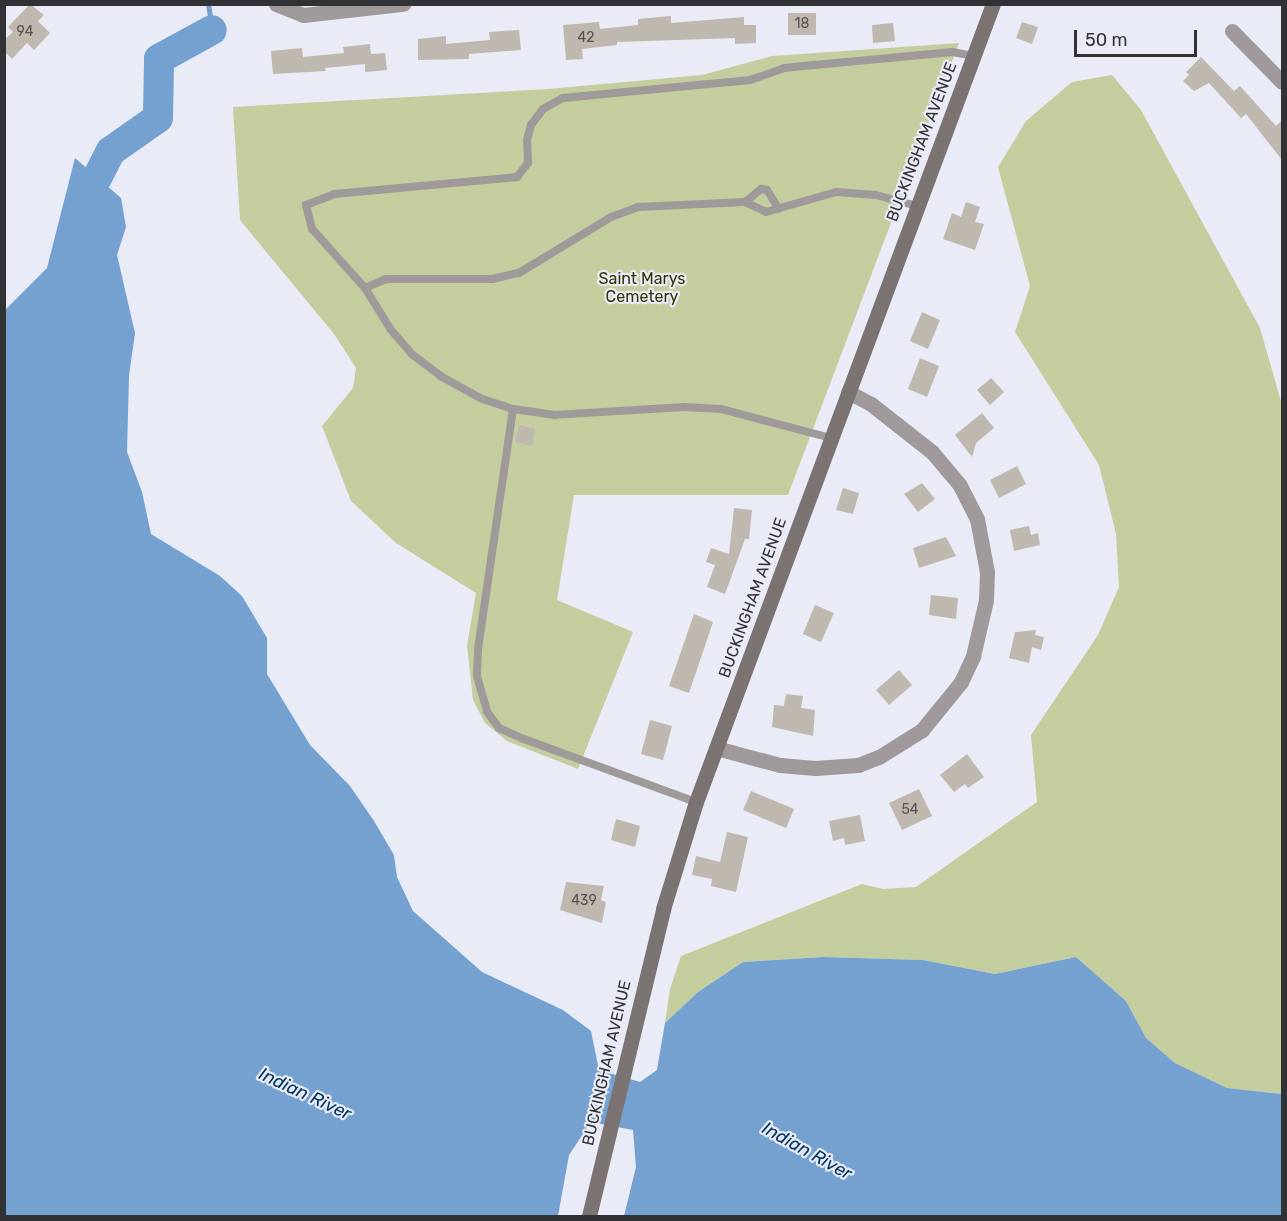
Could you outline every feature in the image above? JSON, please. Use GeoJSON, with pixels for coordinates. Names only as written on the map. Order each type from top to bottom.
{"type":"FeatureCollection","features":[{"type":"Feature","properties":{"kind":"main road","name":"BUCKINGHAM AVENUE"},"geometry":{"type":"LineString","coordinates":[[589,1216],[663,909],[696,802],[993,4]]}},
{"type":"Feature","properties":{"kind":"street"},"geometry":{"type":"LineString","coordinates":[[276,4],[303,15],[403,4]]}},
{"type":"Feature","properties":{"kind":"street"},"geometry":{"type":"LineString","coordinates":[[1232,30],[1282,82]]}},
{"type":"Feature","properties":{"kind":"street"},"geometry":{"type":"LineString","coordinates":[[716,748],[780,765],[826,768],[858,765],[879,757],[922,730],[961,682],[973,656],[985,610],[987,572],[977,519],[959,484],[932,452],[871,404],[848,392]]}},
{"type":"Feature","properties":{"kind":"lane"},"geometry":{"type":"LineString","coordinates":[[831,438],[721,409],[672,407],[555,415],[513,409],[482,399],[442,376],[412,354],[391,330],[365,288],[312,229],[306,205],[334,194],[517,177],[528,164],[526,140],[531,125],[543,109],[563,98],[750,80],[784,68],[952,52],[974,56]]}},
{"type":"Feature","properties":{"kind":"lane"},"geometry":{"type":"LineString","coordinates":[[745,202],[761,189],[767,190],[779,209]]}},
{"type":"Feature","properties":{"kind":"lane"},"geometry":{"type":"LineString","coordinates":[[365,288],[386,279],[492,279],[519,273],[624,211],[745,202],[766,212],[836,192],[876,195],[917,207]]}},
{"type":"Feature","properties":{"kind":"lane"},"geometry":{"type":"LineString","coordinates":[[513,409],[478,649],[477,676],[487,712],[499,728],[524,739],[696,802]]}},
{"type":"Feature","properties":{"kind":"green space","name":"Saint Marys Cemetery"},"geometry":{"type":"Polygon","coordinates":[[[959,43],[788,495],[574,495],[557,600],[633,632],[578,769],[507,741],[485,723],[473,700],[467,645],[476,593],[396,543],[351,501],[322,426],[353,388],[356,368],[334,334],[240,220],[233,107],[548,89],[702,75],[772,56],[959,43]]]}},
{"type":"Feature","properties":{"kind":"green space"},"geometry":{"type":"Polygon","coordinates":[[[1112,75],[1141,110],[1260,328],[1282,405],[1282,1094],[1227,1088],[1175,1063],[1146,1038],[1126,1001],[1076,957],[995,974],[923,960],[823,957],[743,962],[698,992],[665,1023],[670,989],[681,956],[862,884],[883,889],[916,887],[1037,802],[1031,735],[1098,635],[1119,587],[1116,534],[1099,465],[1015,332],[1030,286],[998,167],[1026,121],[1072,82],[1112,75]]]}},
{"type":"Feature","properties":{"kind":"water","name":"Indian River"},"geometry":{"type":"Polygon","coordinates":[[[75,158],[121,198],[126,227],[117,255],[135,333],[129,376],[127,452],[142,492],[151,534],[220,576],[242,596],[267,638],[267,674],[310,745],[350,786],[374,821],[394,855],[397,877],[413,911],[482,972],[563,1010],[591,1031],[599,1070],[640,1082],[657,1070],[665,1023],[698,992],[743,962],[823,957],[923,960],[995,974],[1076,957],[1126,1001],[1146,1038],[1175,1063],[1227,1088],[1282,1094],[1282,1216],[624,1216],[636,1167],[633,1130],[591,1122],[569,1155],[558,1216],[5,1216],[4,311],[47,268],[75,158]]]}},
{"type":"Feature","properties":{"kind":"building"},"geometry":{"type":"Polygon","coordinates":[[[30,4],[44,15],[38,21],[50,33],[34,50],[27,43],[12,59],[4,51],[4,40],[13,32],[8,27],[30,4]]]}},
{"type":"Feature","properties":{"kind":"building"},"geometry":{"type":"Polygon","coordinates":[[[788,13],[816,13],[816,35],[788,35],[788,13]]]}},
{"type":"Feature","properties":{"kind":"building"},"geometry":{"type":"Polygon","coordinates":[[[671,16],[671,23],[744,17],[744,25],[756,25],[756,43],[735,44],[735,38],[617,42],[617,45],[582,49],[583,59],[566,60],[563,25],[599,22],[600,29],[638,25],[638,19],[671,16]]]}},
{"type":"Feature","properties":{"kind":"building"},"geometry":{"type":"Polygon","coordinates":[[[1022,22],[1038,27],[1032,44],[1016,38],[1022,22]]]}},
{"type":"Feature","properties":{"kind":"building"},"geometry":{"type":"Polygon","coordinates":[[[893,23],[895,41],[873,43],[872,25],[893,23]]]}},
{"type":"Feature","properties":{"kind":"building"},"geometry":{"type":"Polygon","coordinates":[[[519,30],[521,50],[469,54],[469,59],[418,60],[418,39],[446,36],[446,44],[490,40],[489,32],[519,30]]]}},
{"type":"Feature","properties":{"kind":"building"},"geometry":{"type":"Polygon","coordinates":[[[370,44],[371,54],[385,53],[387,70],[365,72],[365,64],[325,68],[326,71],[273,74],[271,51],[302,48],[303,57],[344,53],[343,47],[370,44]]]}},
{"type":"Feature","properties":{"kind":"building"},"geometry":{"type":"Polygon","coordinates":[[[1201,57],[1234,91],[1240,86],[1276,126],[1282,120],[1282,160],[1246,114],[1241,118],[1209,83],[1194,91],[1183,81],[1189,75],[1186,72],[1201,57]]]}},
{"type":"Feature","properties":{"kind":"building"},"geometry":{"type":"Polygon","coordinates":[[[966,202],[980,207],[975,222],[984,224],[975,250],[943,239],[952,213],[961,217],[966,202]]]}},
{"type":"Feature","properties":{"kind":"building"},"geometry":{"type":"Polygon","coordinates":[[[922,312],[940,320],[928,349],[910,341],[922,312]]]}},
{"type":"Feature","properties":{"kind":"building"},"geometry":{"type":"Polygon","coordinates":[[[920,358],[939,366],[927,397],[908,389],[920,358]]]}},
{"type":"Feature","properties":{"kind":"building"},"geometry":{"type":"Polygon","coordinates":[[[991,378],[1004,392],[990,405],[977,390],[991,378]]]}},
{"type":"Feature","properties":{"kind":"building"},"geometry":{"type":"Polygon","coordinates":[[[982,413],[994,428],[976,443],[972,457],[955,435],[982,413]]]}},
{"type":"Feature","properties":{"kind":"building"},"geometry":{"type":"Polygon","coordinates":[[[519,425],[535,429],[532,446],[515,442],[519,425]]]}},
{"type":"Feature","properties":{"kind":"building"},"geometry":{"type":"Polygon","coordinates":[[[1017,466],[1026,484],[999,498],[990,480],[1017,466]]]}},
{"type":"Feature","properties":{"kind":"building"},"geometry":{"type":"Polygon","coordinates":[[[922,483],[935,499],[918,512],[904,494],[922,483]]]}},
{"type":"Feature","properties":{"kind":"building"},"geometry":{"type":"Polygon","coordinates":[[[843,488],[859,493],[853,514],[836,510],[843,488]]]}},
{"type":"Feature","properties":{"kind":"building"},"geometry":{"type":"Polygon","coordinates":[[[734,508],[752,510],[749,539],[745,539],[725,594],[707,587],[715,565],[706,562],[711,548],[729,554],[734,508]]]}},
{"type":"Feature","properties":{"kind":"building"},"geometry":{"type":"Polygon","coordinates":[[[1029,526],[1031,535],[1038,533],[1040,545],[1014,551],[1010,530],[1029,526]]]}},
{"type":"Feature","properties":{"kind":"building"},"geometry":{"type":"Polygon","coordinates":[[[946,537],[956,556],[919,568],[913,548],[946,537]]]}},
{"type":"Feature","properties":{"kind":"building"},"geometry":{"type":"Polygon","coordinates":[[[931,595],[958,598],[956,619],[929,615],[931,595]]]}},
{"type":"Feature","properties":{"kind":"building"},"geometry":{"type":"Polygon","coordinates":[[[815,605],[834,613],[821,642],[803,634],[815,605]]]}},
{"type":"Feature","properties":{"kind":"building"},"geometry":{"type":"Polygon","coordinates":[[[694,614],[713,622],[689,693],[669,686],[694,614]]]}},
{"type":"Feature","properties":{"kind":"building"},"geometry":{"type":"Polygon","coordinates":[[[1036,630],[1035,635],[1044,637],[1041,650],[1032,647],[1029,663],[1009,658],[1015,632],[1036,630]]]}},
{"type":"Feature","properties":{"kind":"building"},"geometry":{"type":"Polygon","coordinates":[[[899,670],[912,685],[889,705],[876,690],[899,670]]]}},
{"type":"Feature","properties":{"kind":"building"},"geometry":{"type":"Polygon","coordinates":[[[786,694],[803,696],[801,708],[815,710],[813,736],[772,727],[774,705],[784,706],[786,694]]]}},
{"type":"Feature","properties":{"kind":"building"},"geometry":{"type":"Polygon","coordinates":[[[650,720],[672,726],[663,760],[641,754],[650,720]]]}},
{"type":"Feature","properties":{"kind":"building"},"geometry":{"type":"Polygon","coordinates":[[[967,754],[984,777],[968,788],[965,784],[954,792],[940,775],[967,754]]]}},
{"type":"Feature","properties":{"kind":"building"},"geometry":{"type":"Polygon","coordinates":[[[919,789],[932,816],[902,830],[889,803],[919,789]]]}},
{"type":"Feature","properties":{"kind":"building"},"geometry":{"type":"Polygon","coordinates":[[[751,791],[794,809],[786,828],[743,810],[751,791]]]}},
{"type":"Feature","properties":{"kind":"building"},"geometry":{"type":"Polygon","coordinates":[[[860,815],[865,841],[845,845],[844,838],[833,841],[829,821],[860,815]]]}},
{"type":"Feature","properties":{"kind":"building"},"geometry":{"type":"Polygon","coordinates":[[[616,819],[640,826],[635,847],[611,840],[616,819]]]}},
{"type":"Feature","properties":{"kind":"building"},"geometry":{"type":"Polygon","coordinates":[[[727,832],[748,837],[736,892],[711,886],[712,879],[692,875],[696,856],[720,862],[727,832]]]}},
{"type":"Feature","properties":{"kind":"building"},"geometry":{"type":"Polygon","coordinates":[[[566,882],[604,886],[601,900],[606,902],[602,923],[560,910],[566,882]]]}},
{"type":"Feature","properties":{"kind":"waterway"},"geometry":{"type":"LineString","coordinates":[[208,4],[212,30]]}},
{"type":"Feature","properties":{"kind":"waterway"},"geometry":{"type":"LineString","coordinates":[[97,178],[111,151],[158,118],[159,59],[212,30]]}}]}
